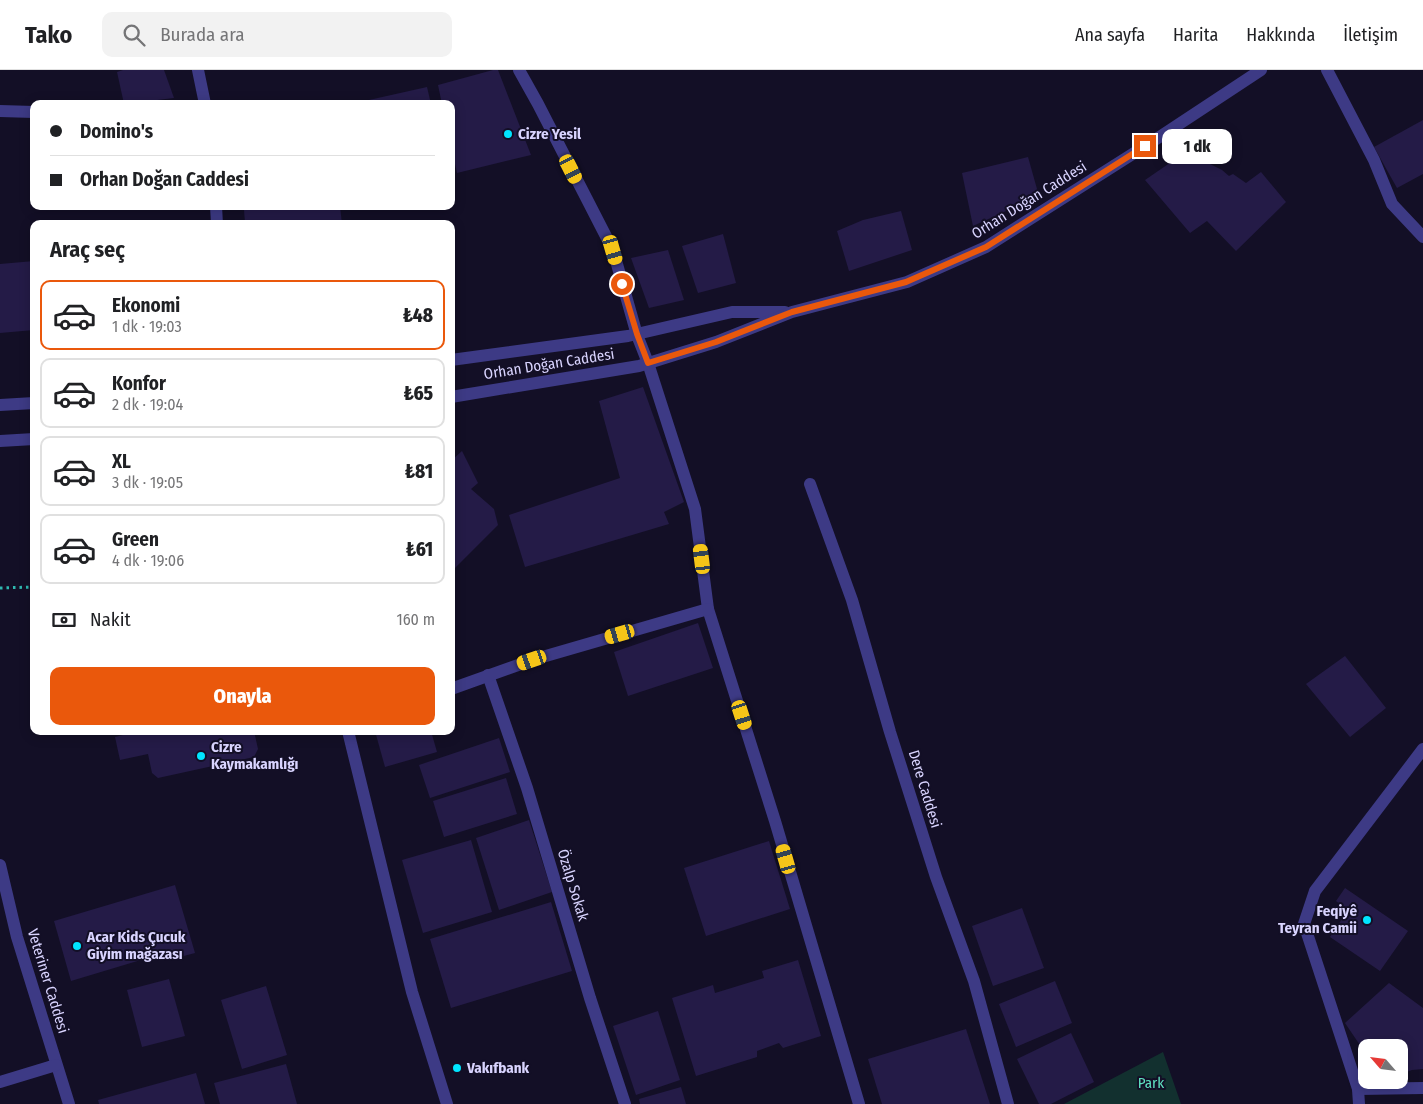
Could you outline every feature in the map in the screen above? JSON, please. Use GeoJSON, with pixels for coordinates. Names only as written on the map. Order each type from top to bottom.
{"type":"FeatureCollection","features":[{"type":"Feature","properties":{"kind":"street"},"geometry":{"type":"LineString","coordinates":[[198,70],[204,100]]}},
{"type":"Feature","properties":{"kind":"street"},"geometry":{"type":"LineString","coordinates":[[519,70],[613,250],[637,334],[696,510],[708,609],[775,821],[859,1104]]}},
{"type":"Feature","properties":{"kind":"street","name":"Orhan Doğan Caddesi"},"geometry":{"type":"LineString","coordinates":[[455,396],[640,366],[716,342],[792,312],[906,282],[986,247],[1261,70]]}},
{"type":"Feature","properties":{"kind":"street"},"geometry":{"type":"LineString","coordinates":[[1327,70],[1374,160],[1392,204],[1423,237]]}},
{"type":"Feature","properties":{"kind":"street"},"geometry":{"type":"LineString","coordinates":[[0,111],[30,112]]}},
{"type":"Feature","properties":{"kind":"street","name":"Orhan Doğan Caddesi"},"geometry":{"type":"LineString","coordinates":[[455,359],[637,334],[732,312],[792,312]]}},
{"type":"Feature","properties":{"kind":"street"},"geometry":{"type":"LineString","coordinates":[[0,405],[30,403]]}},
{"type":"Feature","properties":{"kind":"street"},"geometry":{"type":"LineString","coordinates":[[0,441],[30,439]]}},
{"type":"Feature","properties":{"kind":"street","name":"Dere Caddesi"},"geometry":{"type":"LineString","coordinates":[[810,484],[852,600],[890,732],[936,878],[974,981],[1008,1104]]}},
{"type":"Feature","properties":{"kind":"street"},"geometry":{"type":"LineString","coordinates":[[455,687],[532,660],[708,609]]}},
{"type":"Feature","properties":{"kind":"street","name":"Özalp Sokak"},"geometry":{"type":"LineString","coordinates":[[488,675],[526,788],[590,998],[625,1104]]}},
{"type":"Feature","properties":{"kind":"street"},"geometry":{"type":"LineString","coordinates":[[349,735],[412,992],[447,1104]]}},
{"type":"Feature","properties":{"kind":"street"},"geometry":{"type":"LineString","coordinates":[[1360,1104],[1358,1089],[1304,924],[1315,891],[1423,749]]}},
{"type":"Feature","properties":{"kind":"street","name":"Veteriner Caddesi"},"geometry":{"type":"LineString","coordinates":[[0,865],[17,937],[68,1104]]}},
{"type":"Feature","properties":{"kind":"street"},"geometry":{"type":"LineString","coordinates":[[0,1082],[56,1065]]}},
{"type":"Feature","properties":{"kind":"street"},"geometry":{"type":"LineString","coordinates":[[1408,1088],[1423,1088]]}},
{"type":"Feature","properties":{"kind":"path"},"geometry":{"type":"LineString","coordinates":[[0,588],[30,587]]}},
{"type":"Feature","properties":{"kind":"green space","name":"Park"},"geometry":{"type":"Polygon","coordinates":[[[1163,1052],[1181,1104],[1064,1104],[1163,1052]]]}},
{"type":"Feature","properties":{"kind":"building"},"geometry":{"type":"Polygon","coordinates":[[[123,70],[164,70],[174,98],[123,100],[117,72],[123,70]]]}},
{"type":"Feature","properties":{"kind":"building"},"geometry":{"type":"Polygon","coordinates":[[[498,70],[531,155],[457,173],[455,164],[455,100],[441,100],[438,85],[498,70]]]}},
{"type":"Feature","properties":{"kind":"building"},"geometry":{"type":"Polygon","coordinates":[[[427,87],[430,100],[369,100],[427,87]]]}},
{"type":"Feature","properties":{"kind":"building"},"geometry":{"type":"Polygon","coordinates":[[[1423,120],[1423,174],[1397,188],[1374,147],[1423,120]]]}},
{"type":"Feature","properties":{"kind":"building"},"geometry":{"type":"Polygon","coordinates":[[[1193,147],[1206,162],[1229,176],[1233,174],[1246,183],[1261,172],[1286,202],[1236,251],[1207,221],[1190,233],[1145,180],[1193,147]]]}},
{"type":"Feature","properties":{"kind":"building"},"geometry":{"type":"Polygon","coordinates":[[[1028,157],[1039,196],[973,226],[962,173],[1028,157]]]}},
{"type":"Feature","properties":{"kind":"building"},"geometry":{"type":"Polygon","coordinates":[[[244,210],[340,210],[342,220],[245,220],[244,210]]]}},
{"type":"Feature","properties":{"kind":"building"},"geometry":{"type":"Polygon","coordinates":[[[901,211],[912,250],[849,271],[837,231],[863,220],[901,211]]]}},
{"type":"Feature","properties":{"kind":"building"},"geometry":{"type":"Polygon","coordinates":[[[723,234],[736,283],[698,293],[682,246],[723,234]]]}},
{"type":"Feature","properties":{"kind":"building"},"geometry":{"type":"Polygon","coordinates":[[[668,250],[684,300],[649,308],[631,258],[668,250]]]}},
{"type":"Feature","properties":{"kind":"building"},"geometry":{"type":"Polygon","coordinates":[[[30,261],[30,330],[0,333],[0,264],[30,261]]]}},
{"type":"Feature","properties":{"kind":"building"},"geometry":{"type":"Polygon","coordinates":[[[643,387],[684,502],[664,512],[669,524],[525,567],[509,515],[620,478],[599,401],[643,387]]]}},
{"type":"Feature","properties":{"kind":"building"},"geometry":{"type":"Polygon","coordinates":[[[462,451],[478,483],[471,489],[494,509],[498,525],[455,568],[455,457],[462,451]]]}},
{"type":"Feature","properties":{"kind":"building"},"geometry":{"type":"Polygon","coordinates":[[[698,623],[713,668],[628,696],[614,652],[698,623]]]}},
{"type":"Feature","properties":{"kind":"building"},"geometry":{"type":"Polygon","coordinates":[[[1345,656],[1386,708],[1350,737],[1306,684],[1345,656]]]}},
{"type":"Feature","properties":{"kind":"building","name":"Cizre Kaymakamlığı"},"geometry":{"type":"Polygon","coordinates":[[[123,735],[255,735],[258,749],[254,757],[158,778],[152,773],[148,754],[120,760],[115,737],[123,735]]]}},
{"type":"Feature","properties":{"kind":"building"},"geometry":{"type":"Polygon","coordinates":[[[376,735],[432,735],[437,752],[385,767],[376,735]]]}},
{"type":"Feature","properties":{"kind":"building"},"geometry":{"type":"Polygon","coordinates":[[[499,738],[510,772],[430,798],[419,765],[499,738]]]}},
{"type":"Feature","properties":{"kind":"building"},"geometry":{"type":"Polygon","coordinates":[[[506,778],[517,814],[444,837],[433,801],[506,778]]]}},
{"type":"Feature","properties":{"kind":"building"},"geometry":{"type":"Polygon","coordinates":[[[529,820],[552,892],[499,910],[476,838],[529,820]]]}},
{"type":"Feature","properties":{"kind":"building"},"geometry":{"type":"Polygon","coordinates":[[[471,840],[492,912],[423,933],[402,860],[471,840]]]}},
{"type":"Feature","properties":{"kind":"building"},"geometry":{"type":"Polygon","coordinates":[[[769,841],[790,909],[706,936],[684,868],[769,841]]]}},
{"type":"Feature","properties":{"kind":"building"},"geometry":{"type":"Polygon","coordinates":[[[175,885],[195,953],[176,958],[174,950],[71,981],[54,921],[175,885]]]}},
{"type":"Feature","properties":{"kind":"building","name":"Feqiyê Teyran Camii"},"geometry":{"type":"Polygon","coordinates":[[[1345,888],[1408,931],[1380,971],[1330,937],[1348,910],[1336,901],[1345,888]]]}},
{"type":"Feature","properties":{"kind":"building"},"geometry":{"type":"Polygon","coordinates":[[[551,902],[572,971],[451,1008],[430,939],[551,902]]]}},
{"type":"Feature","properties":{"kind":"building"},"geometry":{"type":"Polygon","coordinates":[[[1022,908],[1044,968],[993,986],[972,926],[1022,908]]]}},
{"type":"Feature","properties":{"kind":"building"},"geometry":{"type":"Polygon","coordinates":[[[798,960],[821,1036],[783,1048],[779,1043],[757,1051],[757,1057],[696,1076],[672,998],[713,985],[715,993],[764,978],[762,971],[798,960]]]}},
{"type":"Feature","properties":{"kind":"building"},"geometry":{"type":"Polygon","coordinates":[[[169,979],[185,1036],[142,1047],[127,990],[169,979]]]}},
{"type":"Feature","properties":{"kind":"building"},"geometry":{"type":"Polygon","coordinates":[[[1055,981],[1072,1023],[1016,1047],[999,1004],[1055,981]]]}},
{"type":"Feature","properties":{"kind":"building"},"geometry":{"type":"Polygon","coordinates":[[[1389,983],[1423,1008],[1423,1069],[1408,1072],[1408,1039],[1358,1039],[1358,1042],[1345,1023],[1389,983]]]}},
{"type":"Feature","properties":{"kind":"building"},"geometry":{"type":"Polygon","coordinates":[[[266,986],[287,1055],[242,1069],[221,1000],[266,986]]]}},
{"type":"Feature","properties":{"kind":"building"},"geometry":{"type":"Polygon","coordinates":[[[658,1011],[680,1080],[636,1095],[613,1026],[658,1011]]]}},
{"type":"Feature","properties":{"kind":"building"},"geometry":{"type":"Polygon","coordinates":[[[966,1029],[990,1104],[882,1104],[868,1059],[966,1029]]]}},
{"type":"Feature","properties":{"kind":"building"},"geometry":{"type":"Polygon","coordinates":[[[1071,1033],[1094,1082],[1051,1104],[1039,1104],[1017,1059],[1071,1033]]]}},
{"type":"Feature","properties":{"kind":"building"},"geometry":{"type":"Polygon","coordinates":[[[286,1064],[297,1104],[220,1104],[214,1083],[286,1064]]]}},
{"type":"Feature","properties":{"kind":"building"},"geometry":{"type":"Polygon","coordinates":[[[196,1073],[205,1104],[99,1104],[98,1100],[196,1073]]]}},
{"type":"Feature","properties":{"kind":"building"},"geometry":{"type":"Polygon","coordinates":[[[681,1087],[686,1104],[640,1104],[639,1099],[681,1087]]]}},
{"type":"Feature","properties":{"kind":"place","name":"Cizre Yesil"},"geometry":{"type":"Point","coordinates":[508,134]}},
{"type":"Feature","properties":{"kind":"place","name":"Cizre Kaymakamlığı"},"geometry":{"type":"Point","coordinates":[201,756]}},
{"type":"Feature","properties":{"kind":"place","name":"Feqiyê Teyran Camii"},"geometry":{"type":"Point","coordinates":[1367,920]}},
{"type":"Feature","properties":{"kind":"place","name":"Acar Kids Çucuk Giyim mağazası"},"geometry":{"type":"Point","coordinates":[77,946]}},
{"type":"Feature","properties":{"kind":"place","name":"Vakıfbank"},"geometry":{"type":"Point","coordinates":[457,1068]}},
{"type":"Feature","properties":{"kind":"route"},"geometry":{"type":"LineString","coordinates":[[622,284],[648,363],[716,342],[792,312],[906,282],[986,247],[1145,146]]}}]}
